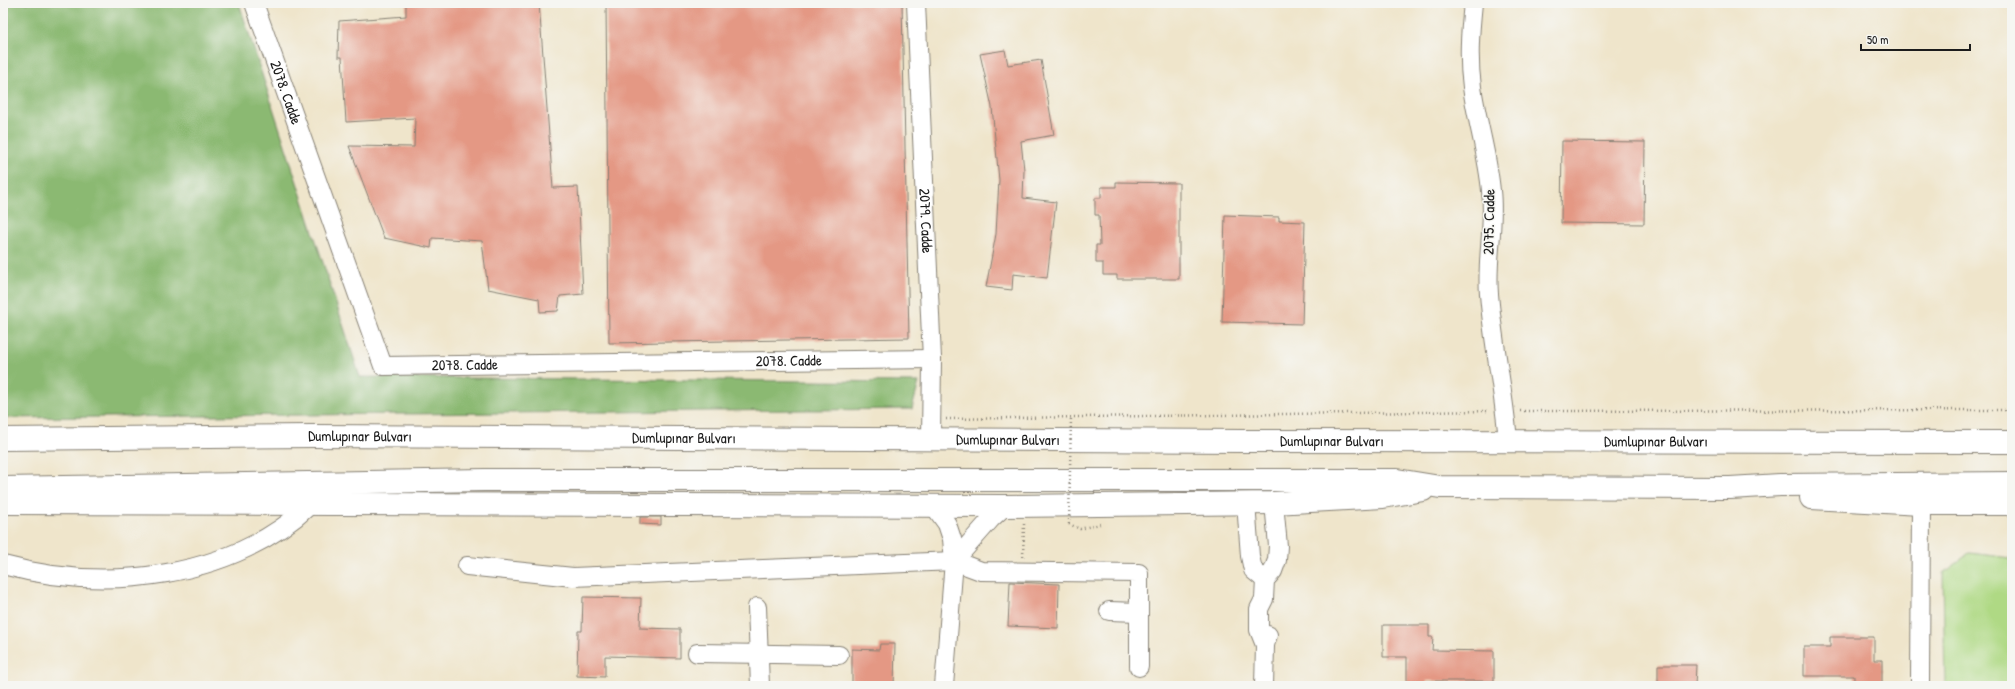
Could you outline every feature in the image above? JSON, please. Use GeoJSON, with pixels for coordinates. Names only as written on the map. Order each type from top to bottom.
{"type":"FeatureCollection","features":[{"type":"Feature","properties":{"kind":"highway","name":"Dumlupınar Bulvarı"},"geometry":{"type":"LineString","coordinates":[[3,439],[931,430],[1508,441],[2012,442]]}},
{"type":"Feature","properties":{"kind":"highway"},"geometry":{"type":"LineString","coordinates":[[3,488],[485,480],[1397,480],[1440,487],[1730,488],[1780,484],[2012,483]]}},
{"type":"Feature","properties":{"kind":"highway"},"geometry":{"type":"LineString","coordinates":[[3,503],[1005,506],[1274,503],[1383,497],[1440,487]]}},
{"type":"Feature","properties":{"kind":"highway"},"geometry":{"type":"LineString","coordinates":[[1730,488],[1780,496],[1921,504],[2012,504]]}},
{"type":"Feature","properties":{"kind":"street","name":"2078. Cadde"},"geometry":{"type":"LineString","coordinates":[[254,3],[383,366],[932,359]]}},
{"type":"Feature","properties":{"kind":"street","name":"2079. Cadde"},"geometry":{"type":"LineString","coordinates":[[916,3],[932,359],[931,430]]}},
{"type":"Feature","properties":{"kind":"street","name":"2075. Cadde"},"geometry":{"type":"LineString","coordinates":[[1473,3],[1469,42],[1470,64],[1472,88],[1489,167],[1492,194],[1488,258],[1489,295],[1508,441]]}},
{"type":"Feature","properties":{"kind":"street"},"geometry":{"type":"LineString","coordinates":[[1246,503],[1250,556],[1253,570],[1264,580]]}},
{"type":"Feature","properties":{"kind":"street"},"geometry":{"type":"LineString","coordinates":[[1264,686],[1265,646],[1269,629],[1270,610],[1264,599],[1264,580],[1273,571],[1277,560],[1278,546],[1274,503]]}},
{"type":"Feature","properties":{"kind":"street"},"geometry":{"type":"LineString","coordinates":[[3,565],[30,572],[76,578],[126,578],[177,571],[227,556],[264,540],[292,522],[311,504]]}},
{"type":"Feature","properties":{"kind":"street"},"geometry":{"type":"LineString","coordinates":[[1920,686],[1921,504]]}},
{"type":"Feature","properties":{"kind":"street"},"geometry":{"type":"LineString","coordinates":[[934,506],[947,524],[952,539],[954,561],[944,686]]}},
{"type":"Feature","properties":{"kind":"street"},"geometry":{"type":"LineString","coordinates":[[954,561],[991,519],[1005,506]]}},
{"type":"Feature","properties":{"kind":"street"},"geometry":{"type":"LineString","coordinates":[[466,566],[573,577],[954,561],[982,571],[1139,573],[1139,667]]}},
{"type":"Feature","properties":{"kind":"street"},"geometry":{"type":"LineString","coordinates":[[757,607],[760,686]]}},
{"type":"Feature","properties":{"kind":"street"},"geometry":{"type":"LineString","coordinates":[[1109,611],[1139,612]]}},
{"type":"Feature","properties":{"kind":"street"},"geometry":{"type":"LineString","coordinates":[[697,653],[839,655]]}},
{"type":"Feature","properties":{"kind":"path"},"geometry":{"type":"LineString","coordinates":[[931,430],[1071,417],[1505,411],[2012,410]]}},
{"type":"Feature","properties":{"kind":"path"},"geometry":{"type":"LineString","coordinates":[[1071,417],[1069,524],[1080,529],[1102,523]]}},
{"type":"Feature","properties":{"kind":"path"},"geometry":{"type":"LineString","coordinates":[[1022,571],[1024,521]]}},
{"type":"Feature","properties":{"kind":"green space"},"geometry":{"type":"Polygon","coordinates":[[[3,3],[239,3],[360,377],[919,382],[912,409],[3,418],[3,3]]]}},
{"type":"Feature","properties":{"kind":"green space"},"geometry":{"type":"Polygon","coordinates":[[[1969,553],[2012,558],[2012,686],[1945,686],[1943,573],[1969,553]]]}},
{"type":"Feature","properties":{"kind":"building"},"geometry":{"type":"Polygon","coordinates":[[[406,3],[539,3],[553,188],[578,187],[583,294],[560,296],[558,311],[540,312],[539,299],[488,289],[482,241],[432,238],[431,248],[384,238],[349,146],[414,147],[415,118],[346,122],[342,57],[338,57],[339,21],[406,16],[406,3]]]}},
{"type":"Feature","properties":{"kind":"building"},"geometry":{"type":"Polygon","coordinates":[[[606,3],[902,3],[909,338],[609,343],[606,3]]]}},
{"type":"Feature","properties":{"kind":"building"},"geometry":{"type":"Polygon","coordinates":[[[1005,50],[1008,65],[1041,60],[1054,135],[1021,141],[1024,170],[1023,198],[1056,202],[1047,278],[1013,274],[1012,290],[986,287],[996,234],[999,180],[992,107],[980,54],[1005,50]]]}},
{"type":"Feature","properties":{"kind":"building"},"geometry":{"type":"Polygon","coordinates":[[[1562,141],[1645,142],[1644,224],[1561,223],[1562,141]]]}},
{"type":"Feature","properties":{"kind":"building"},"geometry":{"type":"Polygon","coordinates":[[[1116,182],[1179,183],[1179,279],[1117,279],[1117,275],[1103,275],[1103,263],[1096,263],[1096,245],[1100,245],[1099,215],[1095,215],[1095,198],[1101,198],[1101,187],[1116,187],[1116,182]]]}},
{"type":"Feature","properties":{"kind":"building"},"geometry":{"type":"Polygon","coordinates":[[[1225,215],[1279,217],[1279,221],[1305,222],[1302,324],[1222,322],[1225,215]]]}},
{"type":"Feature","properties":{"kind":"building"},"geometry":{"type":"Polygon","coordinates":[[[640,517],[661,517],[661,525],[640,524],[640,517]]]}},
{"type":"Feature","properties":{"kind":"building"},"geometry":{"type":"Polygon","coordinates":[[[1010,582],[1059,584],[1058,628],[1008,626],[1010,582]]]}},
{"type":"Feature","properties":{"kind":"building"},"geometry":{"type":"Polygon","coordinates":[[[583,597],[641,598],[640,628],[680,629],[680,658],[605,656],[605,677],[577,676],[578,631],[582,631],[583,597]]]}},
{"type":"Feature","properties":{"kind":"building"},"geometry":{"type":"Polygon","coordinates":[[[1383,625],[1429,625],[1429,637],[1433,637],[1432,650],[1494,651],[1494,681],[1427,681],[1427,686],[1407,686],[1407,657],[1383,657],[1383,625]]]}},
{"type":"Feature","properties":{"kind":"building"},"geometry":{"type":"Polygon","coordinates":[[[1830,637],[1874,637],[1874,660],[1882,660],[1882,686],[1854,686],[1854,676],[1804,676],[1804,647],[1830,647],[1830,637]]]}},
{"type":"Feature","properties":{"kind":"building"},"geometry":{"type":"Polygon","coordinates":[[[880,644],[895,644],[894,686],[852,686],[852,649],[879,650],[880,644]]]}},
{"type":"Feature","properties":{"kind":"building"},"geometry":{"type":"Polygon","coordinates":[[[1658,665],[1696,665],[1695,686],[1658,686],[1658,665]]]}}]}
